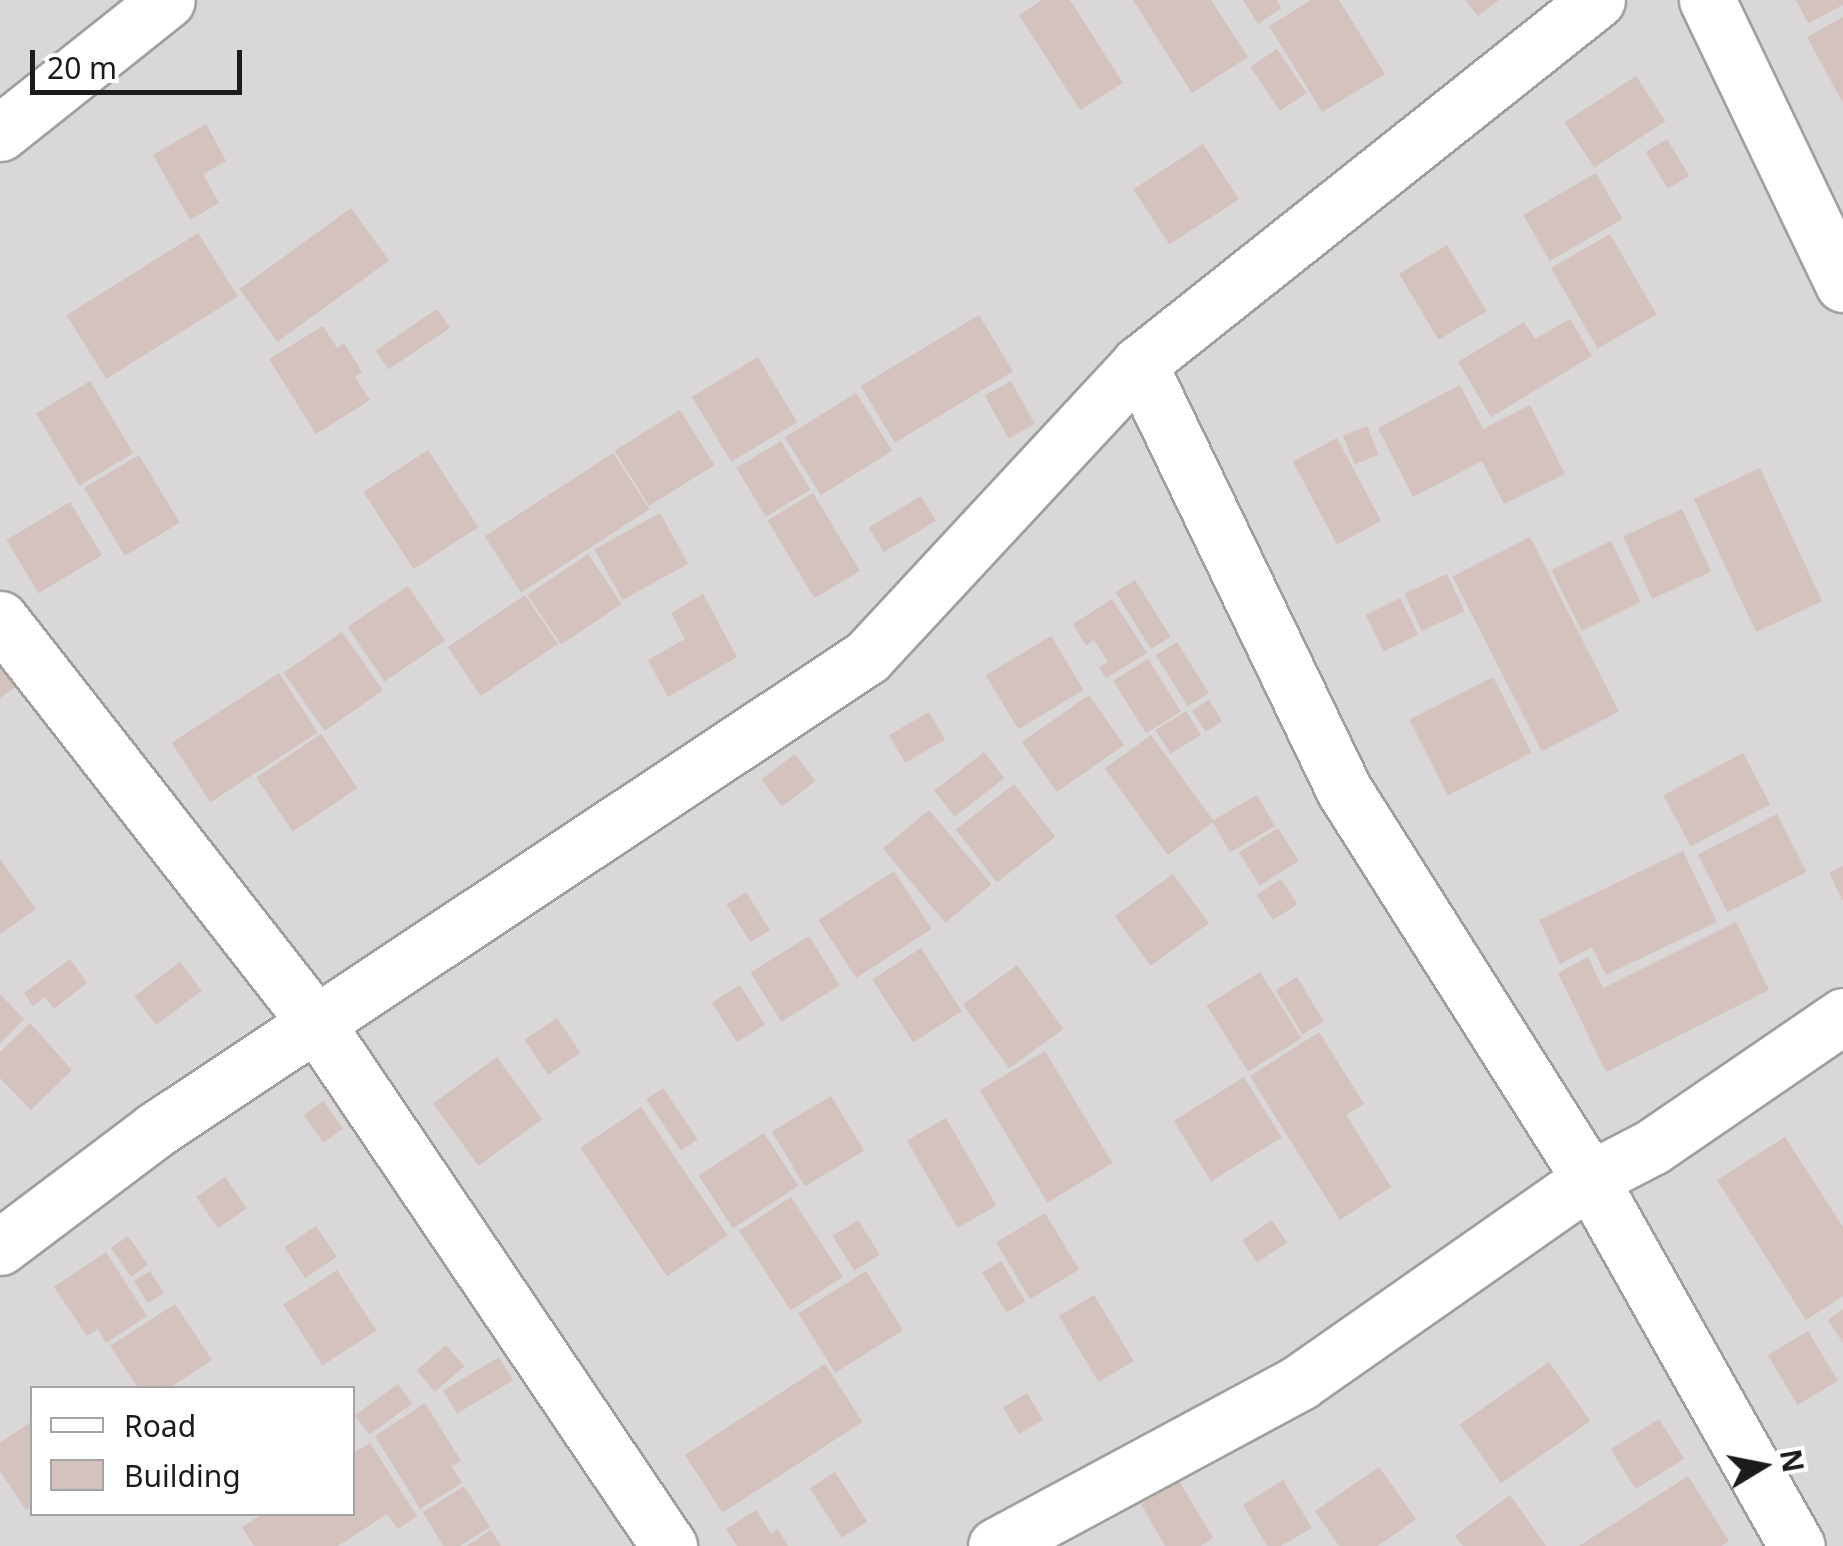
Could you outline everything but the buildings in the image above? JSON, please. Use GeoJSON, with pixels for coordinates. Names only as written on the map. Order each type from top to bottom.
{"type":"FeatureCollection","features":[{"type":"Feature","properties":{"kind":"street"},"geometry":{"type":"LineString","coordinates":[[0,132],[167,0]]}},
{"type":"Feature","properties":{"kind":"street"},"geometry":{"type":"LineString","coordinates":[[0,1247],[155,1130],[867,657],[1139,364],[1597,0]]}},
{"type":"Feature","properties":{"kind":"street"},"geometry":{"type":"LineString","coordinates":[[1707,0],[1843,284]]}},
{"type":"Feature","properties":{"kind":"street"},"geometry":{"type":"LineString","coordinates":[[1139,364],[1344,790],[1590,1179],[1797,1546]]}},
{"type":"Feature","properties":{"kind":"street"},"geometry":{"type":"LineString","coordinates":[[0,620],[316,1023],[669,1546]]}},
{"type":"Feature","properties":{"kind":"street"},"geometry":{"type":"LineString","coordinates":[[996,1546],[1300,1382],[1590,1179],[1652,1147],[1843,1016]]}},
{"type":"Feature","properties":{"kind":"shaded area"},"geometry":{"type":"Polygon","coordinates":[[[0,0],[1843,0],[1843,1546],[0,1546],[0,0]]]}}]}
